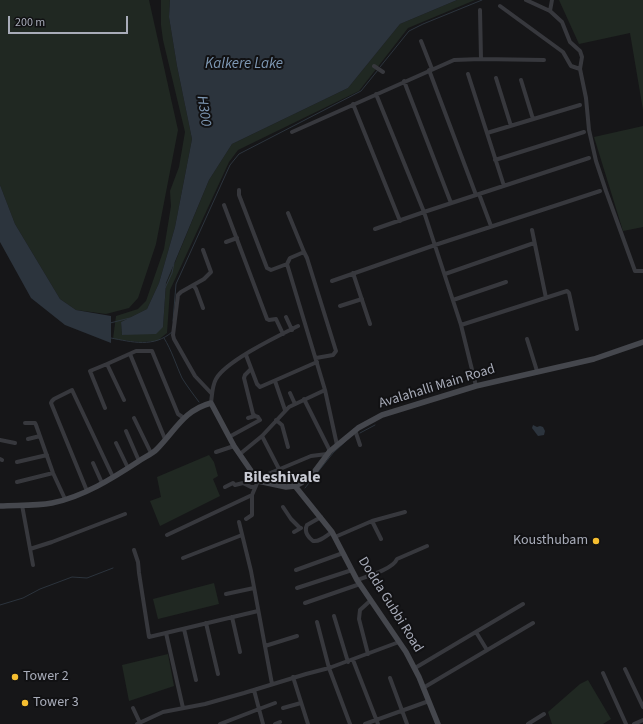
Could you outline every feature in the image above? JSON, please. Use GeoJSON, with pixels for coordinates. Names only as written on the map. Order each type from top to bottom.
{"type":"FeatureCollection","features":[{"type":"Feature","properties":{"kind":"main road","name":"Avalahalli Main Road"},"geometry":{"type":"LineString","coordinates":[[295,486],[312,475],[329,452],[355,430],[382,415],[476,386],[594,359],[643,342]]}},
{"type":"Feature","properties":{"kind":"main road"},"geometry":{"type":"LineString","coordinates":[[0,506],[46,504],[86,491],[113,477],[156,450],[191,412],[211,403],[234,446],[257,480],[286,487],[295,486]]}},
{"type":"Feature","properties":{"kind":"main road","name":"Dodda Gubbi Road"},"geometry":{"type":"LineString","coordinates":[[295,486],[321,517],[333,535],[359,582],[415,668],[438,724]]}},
{"type":"Feature","properties":{"kind":"street"},"geometry":{"type":"LineString","coordinates":[[526,0],[550,11],[562,22],[570,42],[580,51],[582,57],[580,69],[586,98],[589,130],[596,161],[635,271],[643,271]]}},
{"type":"Feature","properties":{"kind":"street"},"geometry":{"type":"LineString","coordinates":[[550,11],[552,0]]}},
{"type":"Feature","properties":{"kind":"street"},"geometry":{"type":"LineString","coordinates":[[500,6],[563,52],[567,62],[571,66],[580,69]]}},
{"type":"Feature","properties":{"kind":"street"},"geometry":{"type":"LineString","coordinates":[[480,10],[481,59]]}},
{"type":"Feature","properties":{"kind":"street"},"geometry":{"type":"LineString","coordinates":[[421,41],[477,195],[491,226]]}},
{"type":"Feature","properties":{"kind":"street"},"geometry":{"type":"LineString","coordinates":[[292,132],[431,69],[460,59],[544,60]]}},
{"type":"Feature","properties":{"kind":"street"},"geometry":{"type":"LineString","coordinates":[[468,74],[504,186]]}},
{"type":"Feature","properties":{"kind":"street"},"geometry":{"type":"LineString","coordinates":[[496,78],[511,126]]}},
{"type":"Feature","properties":{"kind":"street"},"geometry":{"type":"LineString","coordinates":[[520,80],[533,119]]}},
{"type":"Feature","properties":{"kind":"street"},"geometry":{"type":"LineString","coordinates":[[404,81],[451,203]]}},
{"type":"Feature","properties":{"kind":"street"},"geometry":{"type":"LineString","coordinates":[[376,94],[424,212],[435,244],[461,325],[476,386]]}},
{"type":"Feature","properties":{"kind":"street"},"geometry":{"type":"LineString","coordinates":[[353,104],[400,221]]}},
{"type":"Feature","properties":{"kind":"street"},"geometry":{"type":"LineString","coordinates":[[487,133],[580,105]]}},
{"type":"Feature","properties":{"kind":"street"},"geometry":{"type":"LineString","coordinates":[[496,160],[584,132]]}},
{"type":"Feature","properties":{"kind":"street"},"geometry":{"type":"LineString","coordinates":[[375,229],[589,158]]}},
{"type":"Feature","properties":{"kind":"street"},"geometry":{"type":"LineString","coordinates":[[239,190],[239,195],[267,268],[272,270],[287,264],[290,258],[304,252]]}},
{"type":"Feature","properties":{"kind":"street"},"geometry":{"type":"LineString","coordinates":[[332,281],[435,244],[600,191]]}},
{"type":"Feature","properties":{"kind":"street"},"geometry":{"type":"LineString","coordinates":[[224,204],[267,319],[276,319],[283,334]]}},
{"type":"Feature","properties":{"kind":"street"},"geometry":{"type":"LineString","coordinates":[[246,355],[259,387],[275,381],[316,360],[333,354],[336,351],[307,258],[302,245],[298,242],[288,214]]}},
{"type":"Feature","properties":{"kind":"street"},"geometry":{"type":"LineString","coordinates":[[532,230],[546,298]]}},
{"type":"Feature","properties":{"kind":"street"},"geometry":{"type":"LineString","coordinates":[[226,242],[236,238]]}},
{"type":"Feature","properties":{"kind":"street"},"geometry":{"type":"LineString","coordinates":[[445,274],[534,243]]}},
{"type":"Feature","properties":{"kind":"street"},"geometry":{"type":"LineString","coordinates":[[203,250],[211,272],[207,277],[178,294],[174,336],[195,376],[212,394]]}},
{"type":"Feature","properties":{"kind":"street"},"geometry":{"type":"LineString","coordinates":[[287,264],[326,390],[337,445]]}},
{"type":"Feature","properties":{"kind":"street"},"geometry":{"type":"LineString","coordinates":[[353,273],[370,324]]}},
{"type":"Feature","properties":{"kind":"street"},"geometry":{"type":"LineString","coordinates":[[453,300],[506,282]]}},
{"type":"Feature","properties":{"kind":"street"},"geometry":{"type":"LineString","coordinates":[[193,285],[203,308]]}},
{"type":"Feature","properties":{"kind":"street"},"geometry":{"type":"LineString","coordinates":[[461,325],[568,291],[577,329]]}},
{"type":"Feature","properties":{"kind":"street"},"geometry":{"type":"LineString","coordinates":[[340,306],[362,299]]}},
{"type":"Feature","properties":{"kind":"street"},"geometry":{"type":"LineString","coordinates":[[286,317],[292,330]]}},
{"type":"Feature","properties":{"kind":"street"},"geometry":{"type":"LineString","coordinates":[[211,403],[215,381],[218,375],[233,362],[298,326]]}},
{"type":"Feature","properties":{"kind":"street"},"geometry":{"type":"LineString","coordinates":[[527,339],[537,371]]}},
{"type":"Feature","properties":{"kind":"street"},"geometry":{"type":"LineString","coordinates":[[105,408],[90,371],[136,351],[152,351],[178,414],[184,418]]}},
{"type":"Feature","properties":{"kind":"street"},"geometry":{"type":"LineString","coordinates":[[130,354],[166,439]]}},
{"type":"Feature","properties":{"kind":"street"},"geometry":{"type":"LineString","coordinates":[[107,364],[124,400]]}},
{"type":"Feature","properties":{"kind":"street"},"geometry":{"type":"LineString","coordinates":[[251,369],[244,378],[255,416]]}},
{"type":"Feature","properties":{"kind":"street"},"geometry":{"type":"LineString","coordinates":[[275,381],[285,410]]}},
{"type":"Feature","properties":{"kind":"street"},"geometry":{"type":"LineString","coordinates":[[86,491],[52,404],[54,399],[72,390],[113,477]]}},
{"type":"Feature","properties":{"kind":"street"},"geometry":{"type":"LineString","coordinates":[[240,454],[262,436],[285,410],[304,399],[326,390]]}},
{"type":"Feature","properties":{"kind":"street"},"geometry":{"type":"LineString","coordinates":[[290,393],[295,404]]}},
{"type":"Feature","properties":{"kind":"street"},"geometry":{"type":"LineString","coordinates":[[246,519],[252,515],[252,495],[257,480],[311,456],[329,452],[304,399]]}},
{"type":"Feature","properties":{"kind":"street"},"geometry":{"type":"LineString","coordinates":[[229,437],[258,421],[260,418],[255,416],[248,418]]}},
{"type":"Feature","properties":{"kind":"street"},"geometry":{"type":"LineString","coordinates":[[134,418],[151,453]]}},
{"type":"Feature","properties":{"kind":"street"},"geometry":{"type":"LineString","coordinates":[[276,420],[282,424],[288,446]]}},
{"type":"Feature","properties":{"kind":"street"},"geometry":{"type":"LineString","coordinates":[[25,423],[36,424],[53,473],[65,499]]}},
{"type":"Feature","properties":{"kind":"street"},"geometry":{"type":"LineString","coordinates":[[355,430],[360,445]]}},
{"type":"Feature","properties":{"kind":"street"},"geometry":{"type":"LineString","coordinates":[[126,431],[139,461]]}},
{"type":"Feature","properties":{"kind":"street"},"geometry":{"type":"LineString","coordinates":[[28,439],[40,436]]}},
{"type":"Feature","properties":{"kind":"street"},"geometry":{"type":"LineString","coordinates":[[262,436],[279,469]]}},
{"type":"Feature","properties":{"kind":"street"},"geometry":{"type":"LineString","coordinates":[[0,440],[15,443]]}},
{"type":"Feature","properties":{"kind":"street"},"geometry":{"type":"LineString","coordinates":[[116,443],[128,468]]}},
{"type":"Feature","properties":{"kind":"street"},"geometry":{"type":"LineString","coordinates":[[216,452],[234,446]]}},
{"type":"Feature","properties":{"kind":"street"},"geometry":{"type":"LineString","coordinates":[[17,462],[47,455]]}},
{"type":"Feature","properties":{"kind":"street"},"geometry":{"type":"LineString","coordinates":[[93,463],[102,483]]}},
{"type":"Feature","properties":{"kind":"street"},"geometry":{"type":"LineString","coordinates":[[17,482],[53,473]]}},
{"type":"Feature","properties":{"kind":"street"},"geometry":{"type":"LineString","coordinates":[[225,487],[233,483],[235,485],[243,483],[251,487],[255,487]]}},
{"type":"Feature","properties":{"kind":"street"},"geometry":{"type":"LineString","coordinates":[[167,535],[252,495]]}},
{"type":"Feature","properties":{"kind":"street"},"geometry":{"type":"LineString","coordinates":[[22,505],[33,565]]}},
{"type":"Feature","properties":{"kind":"street"},"geometry":{"type":"LineString","coordinates":[[283,507],[291,519],[300,528]]}},
{"type":"Feature","properties":{"kind":"street"},"geometry":{"type":"LineString","coordinates":[[306,527],[306,531],[313,541],[320,541],[372,521],[405,512]]}},
{"type":"Feature","properties":{"kind":"street"},"geometry":{"type":"LineString","coordinates":[[30,548],[52,542],[125,514]]}},
{"type":"Feature","properties":{"kind":"street"},"geometry":{"type":"LineString","coordinates":[[294,532],[300,528],[306,527],[321,517]]}},
{"type":"Feature","properties":{"kind":"street"},"geometry":{"type":"LineString","coordinates":[[372,521],[381,539]]}},
{"type":"Feature","properties":{"kind":"street"},"geometry":{"type":"LineString","coordinates":[[238,522],[254,588],[272,684]]}},
{"type":"Feature","properties":{"kind":"street"},"geometry":{"type":"LineString","coordinates":[[183,558],[242,535]]}},
{"type":"Feature","properties":{"kind":"street"},"geometry":{"type":"LineString","coordinates":[[305,603],[359,582],[396,564],[397,559],[427,546]]}},
{"type":"Feature","properties":{"kind":"street"},"geometry":{"type":"LineString","coordinates":[[134,550],[139,567],[138,573],[149,637],[258,611]]}},
{"type":"Feature","properties":{"kind":"street"},"geometry":{"type":"LineString","coordinates":[[296,570],[343,553]]}},
{"type":"Feature","properties":{"kind":"street"},"geometry":{"type":"LineString","coordinates":[[297,588],[352,570]]}},
{"type":"Feature","properties":{"kind":"street"},"geometry":{"type":"LineString","coordinates":[[226,594],[254,588]]}},
{"type":"Feature","properties":{"kind":"street"},"geometry":{"type":"LineString","coordinates":[[368,654],[358,619],[360,610],[371,600]]}},
{"type":"Feature","properties":{"kind":"street"},"geometry":{"type":"LineString","coordinates":[[415,668],[523,604]]}},
{"type":"Feature","properties":{"kind":"street"},"geometry":{"type":"LineString","coordinates":[[334,616],[350,661],[377,722]]}},
{"type":"Feature","properties":{"kind":"street"},"geometry":{"type":"LineString","coordinates":[[232,617],[240,652]]}},
{"type":"Feature","properties":{"kind":"street"},"geometry":{"type":"LineString","coordinates":[[317,622],[329,668],[350,724]]}},
{"type":"Feature","properties":{"kind":"street"},"geometry":{"type":"LineString","coordinates":[[206,623],[218,674]]}},
{"type":"Feature","properties":{"kind":"street"},"geometry":{"type":"LineString","coordinates":[[423,688],[533,624]]}},
{"type":"Feature","properties":{"kind":"street"},"geometry":{"type":"LineString","coordinates":[[184,629],[196,680]]}},
{"type":"Feature","properties":{"kind":"street"},"geometry":{"type":"LineString","coordinates":[[476,632],[487,650]]}},
{"type":"Feature","properties":{"kind":"street"},"geometry":{"type":"LineString","coordinates":[[166,633],[183,708]]}},
{"type":"Feature","properties":{"kind":"street"},"geometry":{"type":"LineString","coordinates":[[264,646],[297,636]]}},
{"type":"Feature","properties":{"kind":"street"},"geometry":{"type":"LineString","coordinates":[[133,708],[138,724],[163,712],[205,704],[329,668],[399,642]]}},
{"type":"Feature","properties":{"kind":"street"},"geometry":{"type":"LineString","coordinates":[[625,669],[643,707]]}},
{"type":"Feature","properties":{"kind":"street"},"geometry":{"type":"LineString","coordinates":[[603,673],[626,724]]}},
{"type":"Feature","properties":{"kind":"street"},"geometry":{"type":"LineString","coordinates":[[293,678],[307,724]]}},
{"type":"Feature","properties":{"kind":"street"},"geometry":{"type":"LineString","coordinates":[[390,678],[407,724]]}},
{"type":"Feature","properties":{"kind":"street"},"geometry":{"type":"LineString","coordinates":[[254,690],[263,724]]}},
{"type":"Feature","properties":{"kind":"street"},"geometry":{"type":"LineString","coordinates":[[364,724],[377,722],[429,701]]}},
{"type":"Feature","properties":{"kind":"street"},"geometry":{"type":"LineString","coordinates":[[220,724],[275,703]]}},
{"type":"Feature","properties":{"kind":"street"},"geometry":{"type":"LineString","coordinates":[[283,708],[301,703]]}},
{"type":"Feature","properties":{"kind":"street"},"geometry":{"type":"LineString","coordinates":[[528,724],[544,714]]}},
{"type":"Feature","properties":{"kind":"street"},"geometry":{"type":"LineString","coordinates":[[535,720],[538,724]]}},
{"type":"Feature","properties":{"kind":"street"},"geometry":{"type":"LineString","coordinates":[[634,724],[642,722]]}},
{"type":"Feature","properties":{"kind":"shaded area"},"geometry":{"type":"Polygon","coordinates":[[[0,0],[149,0],[178,130],[156,244],[138,298],[129,308],[106,314],[76,310],[60,299],[15,224],[0,185],[0,0]]]}},
{"type":"Feature","properties":{"kind":"shaded area"},"geometry":{"type":"Polygon","coordinates":[[[161,0],[170,0],[169,17],[177,66],[192,139],[175,227],[159,283],[147,309],[121,322],[122,335],[163,327],[166,284],[209,180],[232,144],[348,88],[400,24],[457,0],[475,0],[408,28],[359,91],[238,150],[229,162],[170,290],[167,333],[157,341],[140,342],[113,339],[116,316],[138,309],[146,301],[164,249],[171,206],[170,191],[179,167],[185,132],[163,40],[161,25],[161,0]]]}},
{"type":"Feature","properties":{"kind":"shaded area"},"geometry":{"type":"Polygon","coordinates":[[[559,0],[643,0],[643,110],[630,33],[579,44],[559,0]]]}},
{"type":"Feature","properties":{"kind":"shaded area"},"geometry":{"type":"Polygon","coordinates":[[[643,126],[643,227],[623,231],[594,137],[643,126]]]}},
{"type":"Feature","properties":{"kind":"shaded area"},"geometry":{"type":"Polygon","coordinates":[[[209,455],[214,462],[218,476],[213,479],[220,496],[160,526],[150,501],[161,497],[157,477],[209,455]]]}},
{"type":"Feature","properties":{"kind":"shaded area"},"geometry":{"type":"Polygon","coordinates":[[[214,583],[219,604],[158,619],[153,599],[214,583]]]}},
{"type":"Feature","properties":{"kind":"shaded area"},"geometry":{"type":"Polygon","coordinates":[[[168,654],[174,686],[129,701],[122,665],[168,654]]]}},
{"type":"Feature","properties":{"kind":"shaded area"},"geometry":{"type":"Polygon","coordinates":[[[588,680],[611,719],[603,724],[552,724],[548,712],[580,684],[588,680]]]}},
{"type":"Feature","properties":{"kind":"water","name":"Kalkere Lake"},"geometry":{"type":"Polygon","coordinates":[[[170,0],[457,0],[400,24],[348,88],[232,144],[209,180],[166,283],[163,327],[156,334],[122,335],[121,322],[147,309],[159,283],[175,227],[192,139],[177,66],[169,17],[170,0]]]}},
{"type":"Feature","properties":{"kind":"water"},"geometry":{"type":"Polygon","coordinates":[[[0,185],[15,224],[60,299],[76,310],[111,316],[111,343],[65,325],[31,298],[0,242],[0,185]]]}},
{"type":"Feature","properties":{"kind":"water"},"geometry":{"type":"Polygon","coordinates":[[[533,425],[543,427],[545,431],[544,435],[538,436],[532,428],[533,425]]]}},
{"type":"Feature","properties":{"kind":"waterway"},"geometry":{"type":"LineString","coordinates":[[380,67],[409,31],[482,0]]}},
{"type":"Feature","properties":{"kind":"waterway"},"geometry":{"type":"LineString","coordinates":[[173,321],[176,284],[230,165],[239,154],[361,91],[378,70]]}},
{"type":"Feature","properties":{"kind":"waterway"},"geometry":{"type":"LineString","coordinates":[[165,288],[172,273],[174,263]]}},
{"type":"Feature","properties":{"kind":"waterway"},"geometry":{"type":"LineString","coordinates":[[110,323],[130,318]]}},
{"type":"Feature","properties":{"kind":"waterway"},"geometry":{"type":"LineString","coordinates":[[111,338],[135,342],[150,342],[165,337],[172,332]]}},
{"type":"Feature","properties":{"kind":"waterway"},"geometry":{"type":"LineString","coordinates":[[164,338],[182,378],[199,402]]}},
{"type":"Feature","properties":{"kind":"waterway"},"geometry":{"type":"LineString","coordinates":[[360,433],[375,425]]}},
{"type":"Feature","properties":{"kind":"waterway"},"geometry":{"type":"LineString","coordinates":[[305,488],[333,453],[348,439]]}},
{"type":"Feature","properties":{"kind":"waterway"},"geometry":{"type":"LineString","coordinates":[[0,605],[23,598],[40,589],[72,577],[87,578],[113,568]]}},
{"type":"Feature","properties":{"kind":"place","name":"Kousthubam"},"geometry":{"type":"Point","coordinates":[596,541]}},
{"type":"Feature","properties":{"kind":"place","name":"Tower 2"},"geometry":{"type":"Point","coordinates":[15,677]}},
{"type":"Feature","properties":{"kind":"place","name":"Tower 3"},"geometry":{"type":"Point","coordinates":[25,703]}},
{"type":"Feature","properties":{"kind":"district","name":"Bileshivale"},"geometry":{"type":"Point","coordinates":[282,478]}},
{"type":"Feature","properties":{"kind":"water label","name":"H300"},"geometry":{"type":"Point","coordinates":[203,111]}}]}
